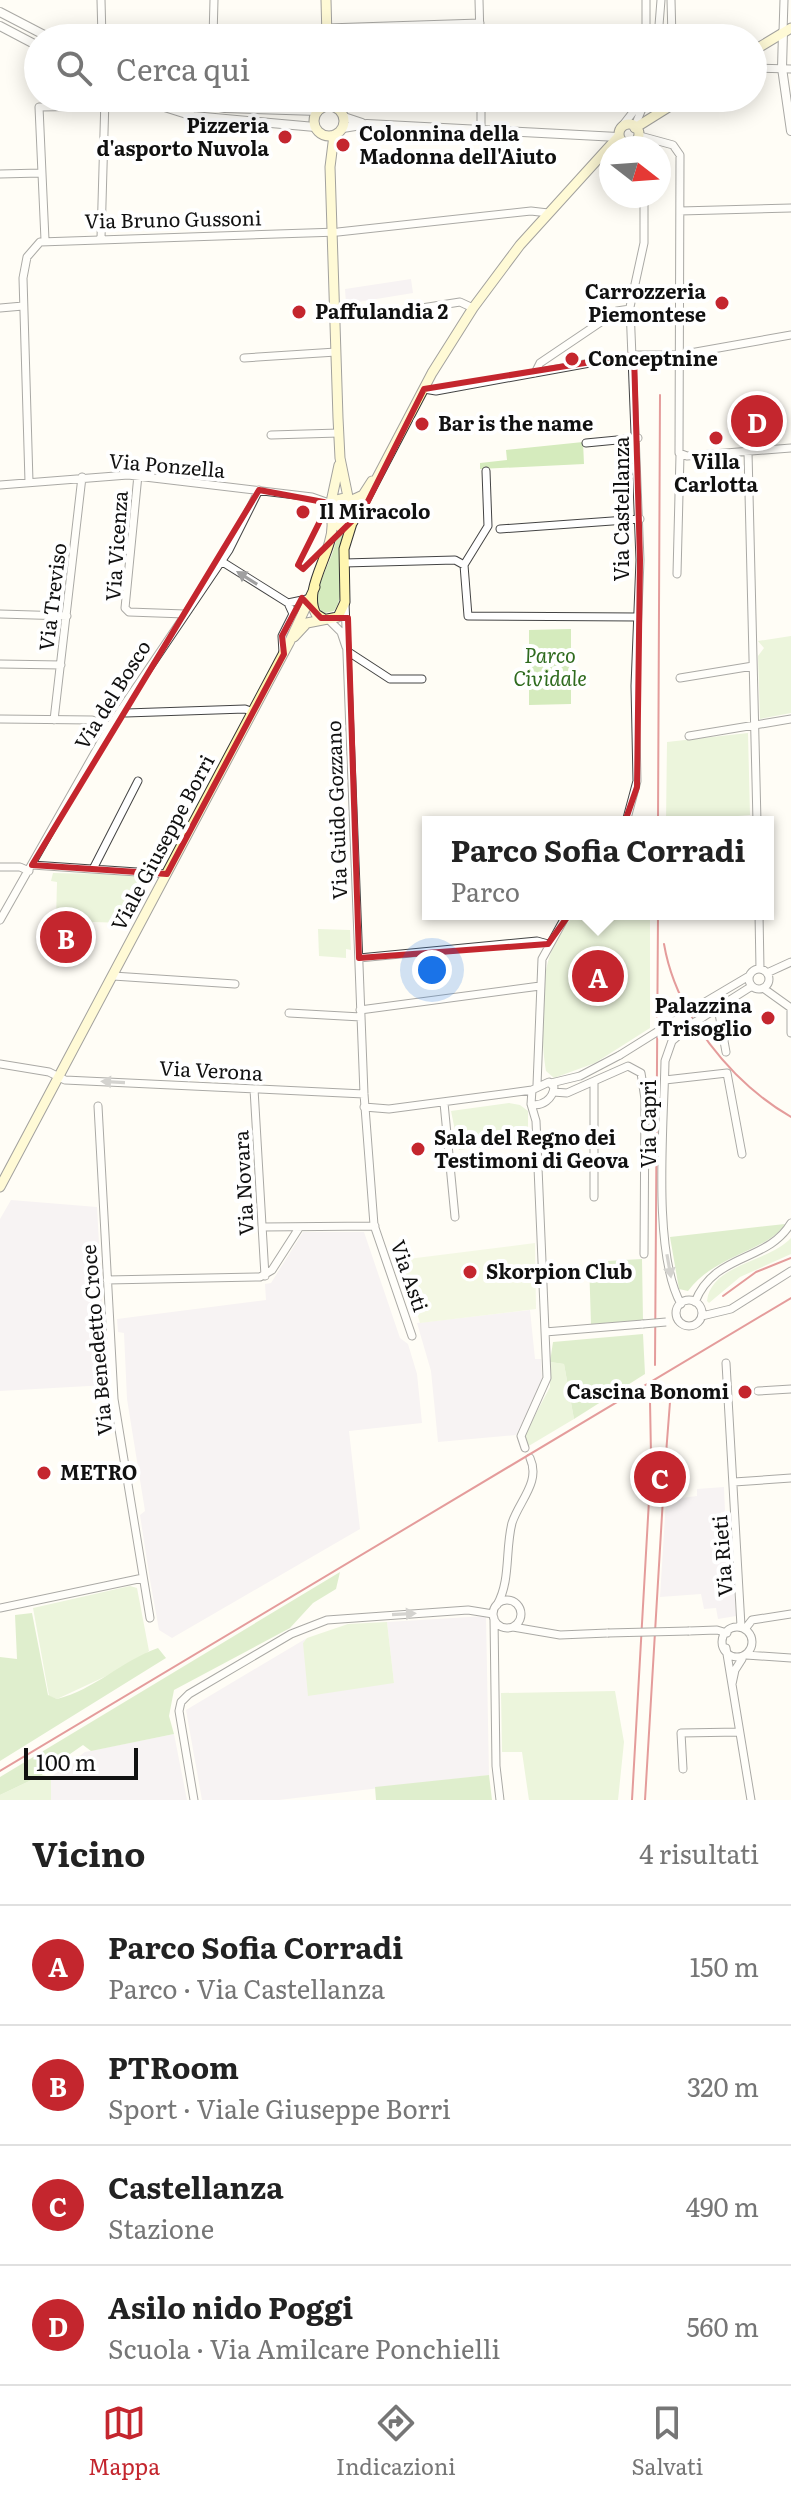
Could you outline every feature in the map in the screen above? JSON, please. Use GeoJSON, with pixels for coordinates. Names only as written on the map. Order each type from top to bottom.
{"type":"FeatureCollection","features":[{"type":"Feature","properties":{"kind":"main road"},"geometry":{"type":"LineString","coordinates":[[326,0],[327,24]]}},
{"type":"Feature","properties":{"kind":"main road"},"geometry":{"type":"LineString","coordinates":[[767,42],[787,30]]}},
{"type":"Feature","properties":{"kind":"main road"},"geometry":{"type":"LineString","coordinates":[[324,112],[319,130],[330,157]]}},
{"type":"Feature","properties":{"kind":"main road"},"geometry":{"type":"LineString","coordinates":[[337,112],[344,117],[343,128],[334,135],[330,157],[340,458],[356,518]]}},
{"type":"Feature","properties":{"kind":"main road"},"geometry":{"type":"LineString","coordinates":[[634,136],[664,112]]}},
{"type":"Feature","properties":{"kind":"main road"},"geometry":{"type":"LineString","coordinates":[[319,130],[334,135]]}},
{"type":"Feature","properties":{"kind":"main road"},"geometry":{"type":"LineString","coordinates":[[289,643],[306,624],[339,616],[345,602],[345,545],[424,389],[473,308],[548,213],[598,161]]}},
{"type":"Feature","properties":{"kind":"main road"},"geometry":{"type":"LineString","coordinates":[[589,171],[599,164]]}},
{"type":"Feature","properties":{"kind":"main road"},"geometry":{"type":"LineString","coordinates":[[340,458],[327,512],[332,523],[344,527],[356,518]]}},
{"type":"Feature","properties":{"kind":"main road"},"geometry":{"type":"LineString","coordinates":[[330,502],[363,495],[382,469]]}},
{"type":"Feature","properties":{"kind":"main road","name":"Viale Giuseppe Borri"},"geometry":{"type":"LineString","coordinates":[[0,1187],[284,654],[332,541],[332,523]]}},
{"type":"Feature","properties":{"kind":"main road"},"geometry":{"type":"LineString","coordinates":[[315,587],[313,609],[326,619]]}},
{"type":"Feature","properties":{"kind":"street"},"geometry":{"type":"LineString","coordinates":[[101,0],[102,24]]}},
{"type":"Feature","properties":{"kind":"street"},"geometry":{"type":"LineString","coordinates":[[213,24],[214,0]]}},
{"type":"Feature","properties":{"kind":"street"},"geometry":{"type":"LineString","coordinates":[[465,24],[480,23],[479,0]]}},
{"type":"Feature","properties":{"kind":"street"},"geometry":{"type":"LineString","coordinates":[[646,0],[646,24]]}},
{"type":"Feature","properties":{"kind":"street"},"geometry":{"type":"LineString","coordinates":[[659,24],[661,0]]}},
{"type":"Feature","properties":{"kind":"street"},"geometry":{"type":"LineString","coordinates":[[671,0],[672,24]]}},
{"type":"Feature","properties":{"kind":"street"},"geometry":{"type":"LineString","coordinates":[[784,0],[791,131]]}},
{"type":"Feature","properties":{"kind":"street"},"geometry":{"type":"LineString","coordinates":[[0,12],[24,24]]}},
{"type":"Feature","properties":{"kind":"street"},"geometry":{"type":"LineString","coordinates":[[0,26],[24,39]]}},
{"type":"Feature","properties":{"kind":"street"},"geometry":{"type":"LineString","coordinates":[[29,482],[23,306],[26,260],[34,247],[45,240],[40,112]]}},
{"type":"Feature","properties":{"kind":"street"},"geometry":{"type":"LineString","coordinates":[[101,238],[105,112]]}},
{"type":"Feature","properties":{"kind":"street"},"geometry":{"type":"LineString","coordinates":[[180,112],[319,130]]}},
{"type":"Feature","properties":{"kind":"street"},"geometry":{"type":"LineString","coordinates":[[481,112],[481,129]]}},
{"type":"Feature","properties":{"kind":"street"},"geometry":{"type":"LineString","coordinates":[[632,136],[639,112]]}},
{"type":"Feature","properties":{"kind":"street"},"geometry":{"type":"LineString","coordinates":[[344,117],[367,124]]}},
{"type":"Feature","properties":{"kind":"street"},"geometry":{"type":"LineString","coordinates":[[343,128],[367,124],[616,136]]}},
{"type":"Feature","properties":{"kind":"street"},"geometry":{"type":"LineString","coordinates":[[594,133],[599,145],[598,161]]}},
{"type":"Feature","properties":{"kind":"street"},"geometry":{"type":"LineString","coordinates":[[673,145],[680,155],[677,574]]}},
{"type":"Feature","properties":{"kind":"street"},"geometry":{"type":"LineString","coordinates":[[0,174],[41,173]]}},
{"type":"Feature","properties":{"kind":"street","name":"Via Castellanza"},"geometry":{"type":"LineString","coordinates":[[628,816],[637,781],[640,519],[630,309],[644,243],[644,208]]}},
{"type":"Feature","properties":{"kind":"street"},"geometry":{"type":"LineString","coordinates":[[680,211],[791,208]]}},
{"type":"Feature","properties":{"kind":"street","name":"Via Bruno Gussoni"},"geometry":{"type":"LineString","coordinates":[[45,240],[332,232],[531,211],[548,213]]}},
{"type":"Feature","properties":{"kind":"street"},"geometry":{"type":"LineString","coordinates":[[390,313],[460,302],[473,308]]}},
{"type":"Feature","properties":{"kind":"street"},"geometry":{"type":"LineString","coordinates":[[0,308],[23,306]]}},
{"type":"Feature","properties":{"kind":"street"},"geometry":{"type":"LineString","coordinates":[[535,373],[537,364],[617,311],[630,309]]}},
{"type":"Feature","properties":{"kind":"street"},"geometry":{"type":"LineString","coordinates":[[424,389],[439,391],[634,355],[679,355],[791,335]]}},
{"type":"Feature","properties":{"kind":"street"},"geometry":{"type":"LineString","coordinates":[[244,358],[336,352]]}},
{"type":"Feature","properties":{"kind":"street"},"geometry":{"type":"LineString","coordinates":[[271,435],[339,433]]}},
{"type":"Feature","properties":{"kind":"street"},"geometry":{"type":"LineString","coordinates":[[586,443],[638,438]]}},
{"type":"Feature","properties":{"kind":"street"},"geometry":{"type":"LineString","coordinates":[[680,453],[791,448]]}},
{"type":"Feature","properties":{"kind":"street"},"geometry":{"type":"LineString","coordinates":[[748,452],[757,816]]}},
{"type":"Feature","properties":{"kind":"street"},"geometry":{"type":"LineString","coordinates":[[486,471],[488,526],[464,565],[466,611],[472,618],[637,617]]}},
{"type":"Feature","properties":{"kind":"street","name":"Via Ponzella"},"geometry":{"type":"LineString","coordinates":[[0,485],[138,475],[312,497],[330,502]]}},
{"type":"Feature","properties":{"kind":"street","name":"Via Vicenza"},"geometry":{"type":"LineString","coordinates":[[138,475],[125,608],[129,612],[185,614]]}},
{"type":"Feature","properties":{"kind":"street","name":"Via Treviso"},"geometry":{"type":"LineString","coordinates":[[54,720],[82,477]]}},
{"type":"Feature","properties":{"kind":"street","name":"Via del Bosco"},"geometry":{"type":"LineString","coordinates":[[0,920],[110,726],[221,561],[259,490]]}},
{"type":"Feature","properties":{"kind":"street"},"geometry":{"type":"LineString","coordinates":[[500,529],[640,519]]}},
{"type":"Feature","properties":{"kind":"street"},"geometry":{"type":"LineString","coordinates":[[344,563],[455,560],[464,565]]}},
{"type":"Feature","properties":{"kind":"street"},"geometry":{"type":"LineString","coordinates":[[221,561],[288,603],[299,604],[307,599]]}},
{"type":"Feature","properties":{"kind":"street","name":"Via Guido Gozzano"},"geometry":{"type":"LineString","coordinates":[[345,602],[364,1107],[375,1226]]}},
{"type":"Feature","properties":{"kind":"street"},"geometry":{"type":"LineString","coordinates":[[284,654],[282,636],[293,615],[288,603]]}},
{"type":"Feature","properties":{"kind":"street"},"geometry":{"type":"LineString","coordinates":[[0,614],[67,616]]}},
{"type":"Feature","properties":{"kind":"street"},"geometry":{"type":"LineString","coordinates":[[326,619],[341,632],[347,651],[390,679],[422,679]]}},
{"type":"Feature","properties":{"kind":"street"},"geometry":{"type":"LineString","coordinates":[[0,664],[61,665]]}},
{"type":"Feature","properties":{"kind":"street"},"geometry":{"type":"LineString","coordinates":[[680,678],[753,666]]}},
{"type":"Feature","properties":{"kind":"street"},"geometry":{"type":"LineString","coordinates":[[126,713],[243,709],[253,712]]}},
{"type":"Feature","properties":{"kind":"street"},"geometry":{"type":"LineString","coordinates":[[0,719],[94,720],[110,726]]}},
{"type":"Feature","properties":{"kind":"street"},"geometry":{"type":"LineString","coordinates":[[689,736],[791,719]]}},
{"type":"Feature","properties":{"kind":"street"},"geometry":{"type":"LineString","coordinates":[[93,869],[138,781]]}},
{"type":"Feature","properties":{"kind":"street"},"geometry":{"type":"LineString","coordinates":[[0,867],[167,874]]}},
{"type":"Feature","properties":{"kind":"street"},"geometry":{"type":"LineString","coordinates":[[525,1448],[521,1436],[546,1386],[536,1121],[530,1103],[540,1068],[542,959],[563,920]]}},
{"type":"Feature","properties":{"kind":"street"},"geometry":{"type":"LineString","coordinates":[[760,920],[764,971],[768,981],[763,988]]}},
{"type":"Feature","properties":{"kind":"street"},"geometry":{"type":"LineString","coordinates":[[359,958],[537,941],[548,944]]}},
{"type":"Feature","properties":{"kind":"street"},"geometry":{"type":"LineString","coordinates":[[364,1107],[389,1109],[507,1096],[570,1080],[620,1055],[749,976],[791,962]]}},
{"type":"Feature","properties":{"kind":"street"},"geometry":{"type":"LineString","coordinates":[[113,976],[235,984]]}},
{"type":"Feature","properties":{"kind":"street"},"geometry":{"type":"LineString","coordinates":[[749,976],[752,986],[763,988],[791,1008],[791,1033]]}},
{"type":"Feature","properties":{"kind":"street"},"geometry":{"type":"LineString","coordinates":[[289,1013],[360,1013],[540,986]]}},
{"type":"Feature","properties":{"kind":"street","name":"Via Capri"},"geometry":{"type":"LineString","coordinates":[[681,1304],[673,1287],[664,1241],[665,1080],[670,1045],[696,1021],[752,986]]}},
{"type":"Feature","properties":{"kind":"street"},"geometry":{"type":"LineString","coordinates":[[718,1008],[726,1052]]}},
{"type":"Feature","properties":{"kind":"street"},"geometry":{"type":"LineString","coordinates":[[0,1064],[49,1072],[58,1078]]}},
{"type":"Feature","properties":{"kind":"street"},"geometry":{"type":"LineString","coordinates":[[540,1068],[551,1086],[565,1093],[628,1066],[642,1075],[645,1099],[644,1254]]}},
{"type":"Feature","properties":{"kind":"street"},"geometry":{"type":"LineString","coordinates":[[665,1080],[727,1073],[742,1154]]}},
{"type":"Feature","properties":{"kind":"street","name":"Via Verona"},"geometry":{"type":"LineString","coordinates":[[58,1078],[364,1094]]}},
{"type":"Feature","properties":{"kind":"street"},"geometry":{"type":"LineString","coordinates":[[594,1083],[594,1197]]}},
{"type":"Feature","properties":{"kind":"street"},"geometry":{"type":"LineString","coordinates":[[536,1121],[551,1086]]}},
{"type":"Feature","properties":{"kind":"street","name":"Via Novara"},"geometry":{"type":"LineString","coordinates":[[254,1089],[265,1276]]}},
{"type":"Feature","properties":{"kind":"street"},"geometry":{"type":"LineString","coordinates":[[507,1096],[541,1104]]}},
{"type":"Feature","properties":{"kind":"street"},"geometry":{"type":"LineString","coordinates":[[444,1103],[455,1217]]}},
{"type":"Feature","properties":{"kind":"street","name":"Via Benedetto Croce"},"geometry":{"type":"LineString","coordinates":[[98,1106],[115,1404],[150,1618]]}},
{"type":"Feature","properties":{"kind":"street"},"geometry":{"type":"LineString","coordinates":[[695,1302],[712,1273],[773,1242],[791,1223]]}},
{"type":"Feature","properties":{"kind":"street"},"geometry":{"type":"LineString","coordinates":[[263,1227],[375,1226]]}},
{"type":"Feature","properties":{"kind":"street","name":"Via Asti"},"geometry":{"type":"LineString","coordinates":[[375,1226],[412,1336]]}},
{"type":"Feature","properties":{"kind":"street"},"geometry":{"type":"LineString","coordinates":[[107,1280],[265,1276],[299,1228]]}},
{"type":"Feature","properties":{"kind":"street"},"geometry":{"type":"LineString","coordinates":[[545,1332],[678,1320],[690,1326],[698,1323],[702,1316],[731,1309],[791,1271]]}},
{"type":"Feature","properties":{"kind":"street"},"geometry":{"type":"LineString","coordinates":[[678,1320],[681,1304],[695,1302]]}},
{"type":"Feature","properties":{"kind":"street"},"geometry":{"type":"LineString","coordinates":[[695,1302],[702,1316]]}},
{"type":"Feature","properties":{"kind":"street","name":"Via Rieti"},"geometry":{"type":"LineString","coordinates":[[726,1363],[743,1628]]}},
{"type":"Feature","properties":{"kind":"street"},"geometry":{"type":"LineString","coordinates":[[758,1391],[791,1389]]}},
{"type":"Feature","properties":{"kind":"street"},"geometry":{"type":"LineString","coordinates":[[500,1800],[496,1766],[493,1616],[505,1586],[512,1524],[534,1476],[530,1458]]}},
{"type":"Feature","properties":{"kind":"street"},"geometry":{"type":"LineString","coordinates":[[734,1482],[791,1478]]}},
{"type":"Feature","properties":{"kind":"street"},"geometry":{"type":"LineString","coordinates":[[0,1608],[143,1578]]}},
{"type":"Feature","properties":{"kind":"street"},"geometry":{"type":"LineString","coordinates":[[505,1586],[511,1602],[537,1629]]}},
{"type":"Feature","properties":{"kind":"street"},"geometry":{"type":"LineString","coordinates":[[497,1605],[511,1602]]}},
{"type":"Feature","properties":{"kind":"street"},"geometry":{"type":"LineString","coordinates":[[194,1800],[179,1711],[182,1700],[291,1634],[327,1620],[468,1610],[493,1616],[498,1625],[560,1635],[717,1630],[727,1633]]}},
{"type":"Feature","properties":{"kind":"street"},"geometry":{"type":"LineString","coordinates":[[495,1646],[520,1613]]}},
{"type":"Feature","properties":{"kind":"street"},"geometry":{"type":"LineString","coordinates":[[743,1628],[752,1620],[791,1614]]}},
{"type":"Feature","properties":{"kind":"street"},"geometry":{"type":"LineString","coordinates":[[743,1628],[733,1626],[727,1633],[726,1648],[751,1800]]}},
{"type":"Feature","properties":{"kind":"street"},"geometry":{"type":"LineString","coordinates":[[731,1686],[735,1670],[745,1657],[750,1641],[743,1628]]}},
{"type":"Feature","properties":{"kind":"street"},"geometry":{"type":"LineString","coordinates":[[726,1648],[733,1657],[791,1658]]}},
{"type":"Feature","properties":{"kind":"street"},"geometry":{"type":"LineString","coordinates":[[683,1769],[681,1733],[739,1732]]}},
{"type":"Feature","properties":{"kind":"highlighted area"},"geometry":{"type":"Polygon","coordinates":[[[634,355],[640,560],[637,787],[615,850],[548,944],[359,958],[348,618],[321,618],[302,598],[282,636],[284,654],[167,874],[32,865],[259,490],[329,503],[298,565],[303,569],[364,509],[424,389],[634,355]]]}},
{"type":"Feature","properties":{"kind":"shaded area"},"geometry":{"type":"Polygon","coordinates":[[[411,279],[413,293],[346,304],[345,289],[411,279]]]}},
{"type":"Feature","properties":{"kind":"shaded area"},"geometry":{"type":"Polygon","coordinates":[[[11,1200],[97,1207],[107,1385],[0,1391],[0,1219],[11,1200]]]}},
{"type":"Feature","properties":{"kind":"shaded area"},"geometry":{"type":"Polygon","coordinates":[[[303,1232],[364,1232],[400,1338],[408,1344],[417,1374],[422,1423],[349,1431],[360,1529],[172,1638],[159,1630],[150,1580],[140,1515],[145,1511],[127,1399],[124,1333],[118,1332],[117,1319],[266,1300],[265,1284],[271,1283],[303,1232]]]}},
{"type":"Feature","properties":{"kind":"shaded area"},"geometry":{"type":"Polygon","coordinates":[[[530,1310],[535,1359],[541,1359],[542,1385],[516,1435],[438,1442],[431,1371],[417,1323],[530,1310]]]}},
{"type":"Feature","properties":{"kind":"shaded area"},"geometry":{"type":"Polygon","coordinates":[[[724,1487],[725,1512],[721,1512],[720,1531],[724,1542],[731,1542],[736,1616],[718,1619],[716,1608],[704,1609],[701,1594],[660,1597],[666,1500],[697,1496],[697,1489],[724,1487]]]}},
{"type":"Feature","properties":{"kind":"shaded area"},"geometry":{"type":"Polygon","coordinates":[[[486,1616],[489,1775],[279,1800],[202,1800],[186,1710],[307,1638],[303,1643],[394,1683],[387,1622],[486,1616]]]}},
{"type":"Feature","properties":{"kind":"shaded area"},"geometry":{"type":"Polygon","coordinates":[[[174,1734],[187,1800],[51,1800],[51,1777],[85,1752],[174,1734]]]}},
{"type":"Feature","properties":{"kind":"green space"},"geometry":{"type":"Polygon","coordinates":[[[583,442],[584,464],[480,469],[480,463],[507,460],[506,450],[583,442]]]}},
{"type":"Feature","properties":{"kind":"green space"},"geometry":{"type":"Polygon","coordinates":[[[337,532],[344,533],[340,594],[334,611],[325,613],[317,608],[317,598],[337,532]]]}},
{"type":"Feature","properties":{"kind":"green space","name":"Parco Cividale"},"geometry":{"type":"Polygon","coordinates":[[[571,629],[571,704],[529,705],[529,630],[571,629]]]}},
{"type":"Feature","properties":{"kind":"green space"},"geometry":{"type":"Polygon","coordinates":[[[791,636],[791,713],[760,719],[758,656],[764,648],[758,641],[791,636]]]}},
{"type":"Feature","properties":{"kind":"green space"},"geometry":{"type":"Polygon","coordinates":[[[748,733],[750,815],[666,816],[667,742],[748,733]]]}},
{"type":"Feature","properties":{"kind":"green space"},"geometry":{"type":"Polygon","coordinates":[[[53,873],[153,875],[128,923],[56,921],[57,882],[51,881],[53,873]]]}},
{"type":"Feature","properties":{"kind":"green space"},"geometry":{"type":"Polygon","coordinates":[[[570,920],[650,920],[650,1028],[595,1063],[554,1078],[546,1071],[542,1014],[546,970],[560,935],[570,920]]]}},
{"type":"Feature","properties":{"kind":"green space"},"geometry":{"type":"Polygon","coordinates":[[[318,929],[350,930],[351,950],[346,949],[346,958],[319,956],[318,929]]]}},
{"type":"Feature","properties":{"kind":"green space"},"geometry":{"type":"Polygon","coordinates":[[[509,1103],[520,1105],[528,1111],[528,1142],[459,1150],[451,1111],[509,1103]]]}},
{"type":"Feature","properties":{"kind":"green space"},"geometry":{"type":"Polygon","coordinates":[[[785,1224],[767,1240],[712,1269],[688,1291],[679,1289],[670,1237],[785,1224]]]}},
{"type":"Feature","properties":{"kind":"green space"},"geometry":{"type":"Polygon","coordinates":[[[791,1238],[791,1254],[740,1277],[709,1303],[707,1301],[719,1279],[791,1238]]]}},
{"type":"Feature","properties":{"kind":"green space","name":"Skorpion Club"},"geometry":{"type":"Polygon","coordinates":[[[535,1243],[536,1309],[420,1323],[400,1260],[535,1243]]]}},
{"type":"Feature","properties":{"kind":"green space"},"geometry":{"type":"Polygon","coordinates":[[[642,1259],[643,1320],[591,1324],[589,1262],[642,1259]]]}},
{"type":"Feature","properties":{"kind":"green space"},"geometry":{"type":"Polygon","coordinates":[[[643,1334],[645,1374],[574,1419],[564,1364],[550,1362],[553,1342],[643,1334]]]}},
{"type":"Feature","properties":{"kind":"green space"},"geometry":{"type":"Polygon","coordinates":[[[550,1362],[564,1364],[574,1419],[527,1447],[524,1436],[550,1387],[550,1362]]]}},
{"type":"Feature","properties":{"kind":"green space"},"geometry":{"type":"Polygon","coordinates":[[[340,1572],[336,1589],[313,1603],[290,1628],[174,1690],[169,1716],[174,1734],[91,1751],[83,1745],[57,1763],[48,1765],[42,1775],[0,1795],[0,1777],[340,1572]]]}},
{"type":"Feature","properties":{"kind":"green space"},"geometry":{"type":"Polygon","coordinates":[[[130,1586],[137,1588],[149,1651],[130,1665],[57,1699],[49,1696],[33,1608],[130,1586]]]}},
{"type":"Feature","properties":{"kind":"green space"},"geometry":{"type":"Polygon","coordinates":[[[32,1613],[48,1695],[57,1699],[83,1689],[158,1648],[166,1658],[0,1761],[0,1657],[17,1659],[15,1615],[32,1613]]]}},
{"type":"Feature","properties":{"kind":"green space"},"geometry":{"type":"Polygon","coordinates":[[[387,1622],[394,1683],[308,1696],[303,1643],[307,1638],[348,1624],[387,1622]]]}},
{"type":"Feature","properties":{"kind":"green space"},"geometry":{"type":"Polygon","coordinates":[[[615,1691],[624,1742],[618,1800],[529,1800],[522,1752],[502,1752],[501,1693],[615,1691]]]}},
{"type":"Feature","properties":{"kind":"green space"},"geometry":{"type":"Polygon","coordinates":[[[42,1775],[51,1777],[51,1800],[0,1800],[0,1795],[42,1775]]]}},
{"type":"Feature","properties":{"kind":"green space"},"geometry":{"type":"Polygon","coordinates":[[[489,1775],[492,1800],[376,1800],[375,1787],[489,1775]]]}},
{"type":"Feature","properties":{"kind":"railway"},"geometry":{"type":"LineString","coordinates":[[658,816],[660,395]]}},
{"type":"Feature","properties":{"kind":"railway"},"geometry":{"type":"LineString","coordinates":[[655,1365],[658,920]]}},
{"type":"Feature","properties":{"kind":"railway"},"geometry":{"type":"LineString","coordinates":[[664,944],[680,996],[710,1044],[748,1085],[791,1117]]}},
{"type":"Feature","properties":{"kind":"railway"},"geometry":{"type":"LineString","coordinates":[[723,1296],[756,1272],[791,1258]]}},
{"type":"Feature","properties":{"kind":"railway"},"geometry":{"type":"LineString","coordinates":[[0,1771],[791,1298]]}},
{"type":"Feature","properties":{"kind":"railway"},"geometry":{"type":"LineString","coordinates":[[666,1454],[671,1389]]}},
{"type":"Feature","properties":{"kind":"railway"},"geometry":{"type":"LineString","coordinates":[[650,1401],[651,1455]]}},
{"type":"Feature","properties":{"kind":"railway"},"geometry":{"type":"LineString","coordinates":[[645,1800],[663,1498]]}},
{"type":"Feature","properties":{"kind":"railway"},"geometry":{"type":"LineString","coordinates":[[632,1800],[649,1500]]}},
{"type":"Feature","properties":{"kind":"place","name":"Pizzeria d'asporto Nuvola"},"geometry":{"type":"Point","coordinates":[285,137]}},
{"type":"Feature","properties":{"kind":"place","name":"Colonnina della Madonna dell'Aiuto"},"geometry":{"type":"Point","coordinates":[343,145]}},
{"type":"Feature","properties":{"kind":"place","name":"Carrozzeria Piemontese"},"geometry":{"type":"Point","coordinates":[722,303]}},
{"type":"Feature","properties":{"kind":"place","name":"Paffulandia 2"},"geometry":{"type":"Point","coordinates":[299,312]}},
{"type":"Feature","properties":{"kind":"place","name":"Conceptnine"},"geometry":{"type":"Point","coordinates":[572,359]}},
{"type":"Feature","properties":{"kind":"place","name":"Asilo nido Poggi"},"geometry":{"type":"Point","coordinates":[757,421]}},
{"type":"Feature","properties":{"kind":"place","name":"Bar is the name"},"geometry":{"type":"Point","coordinates":[422,424]}},
{"type":"Feature","properties":{"kind":"place","name":"Villa Carlotta"},"geometry":{"type":"Point","coordinates":[716,438]}},
{"type":"Feature","properties":{"kind":"place","name":"Il Miracolo"},"geometry":{"type":"Point","coordinates":[303,512]}},
{"type":"Feature","properties":{"kind":"place","name":"PTRoom"},"geometry":{"type":"Point","coordinates":[66,937]}},
{"type":"Feature","properties":{"kind":"place","name":"Parco Sofia Corradi"},"geometry":{"type":"Point","coordinates":[598,976]}},
{"type":"Feature","properties":{"kind":"place","name":"Palazzina Trisoglio"},"geometry":{"type":"Point","coordinates":[768,1018]}},
{"type":"Feature","properties":{"kind":"place","name":"Sala del Regno dei Testimoni di Geova"},"geometry":{"type":"Point","coordinates":[418,1149]}},
{"type":"Feature","properties":{"kind":"place","name":"Skorpion Club"},"geometry":{"type":"Point","coordinates":[470,1272]}},
{"type":"Feature","properties":{"kind":"place","name":"Cascina Bonomi"},"geometry":{"type":"Point","coordinates":[745,1392]}},
{"type":"Feature","properties":{"kind":"place","name":"METRO"},"geometry":{"type":"Point","coordinates":[44,1473]}},
{"type":"Feature","properties":{"kind":"place","name":"Castellanza"},"geometry":{"type":"Point","coordinates":[660,1477]}}]}
